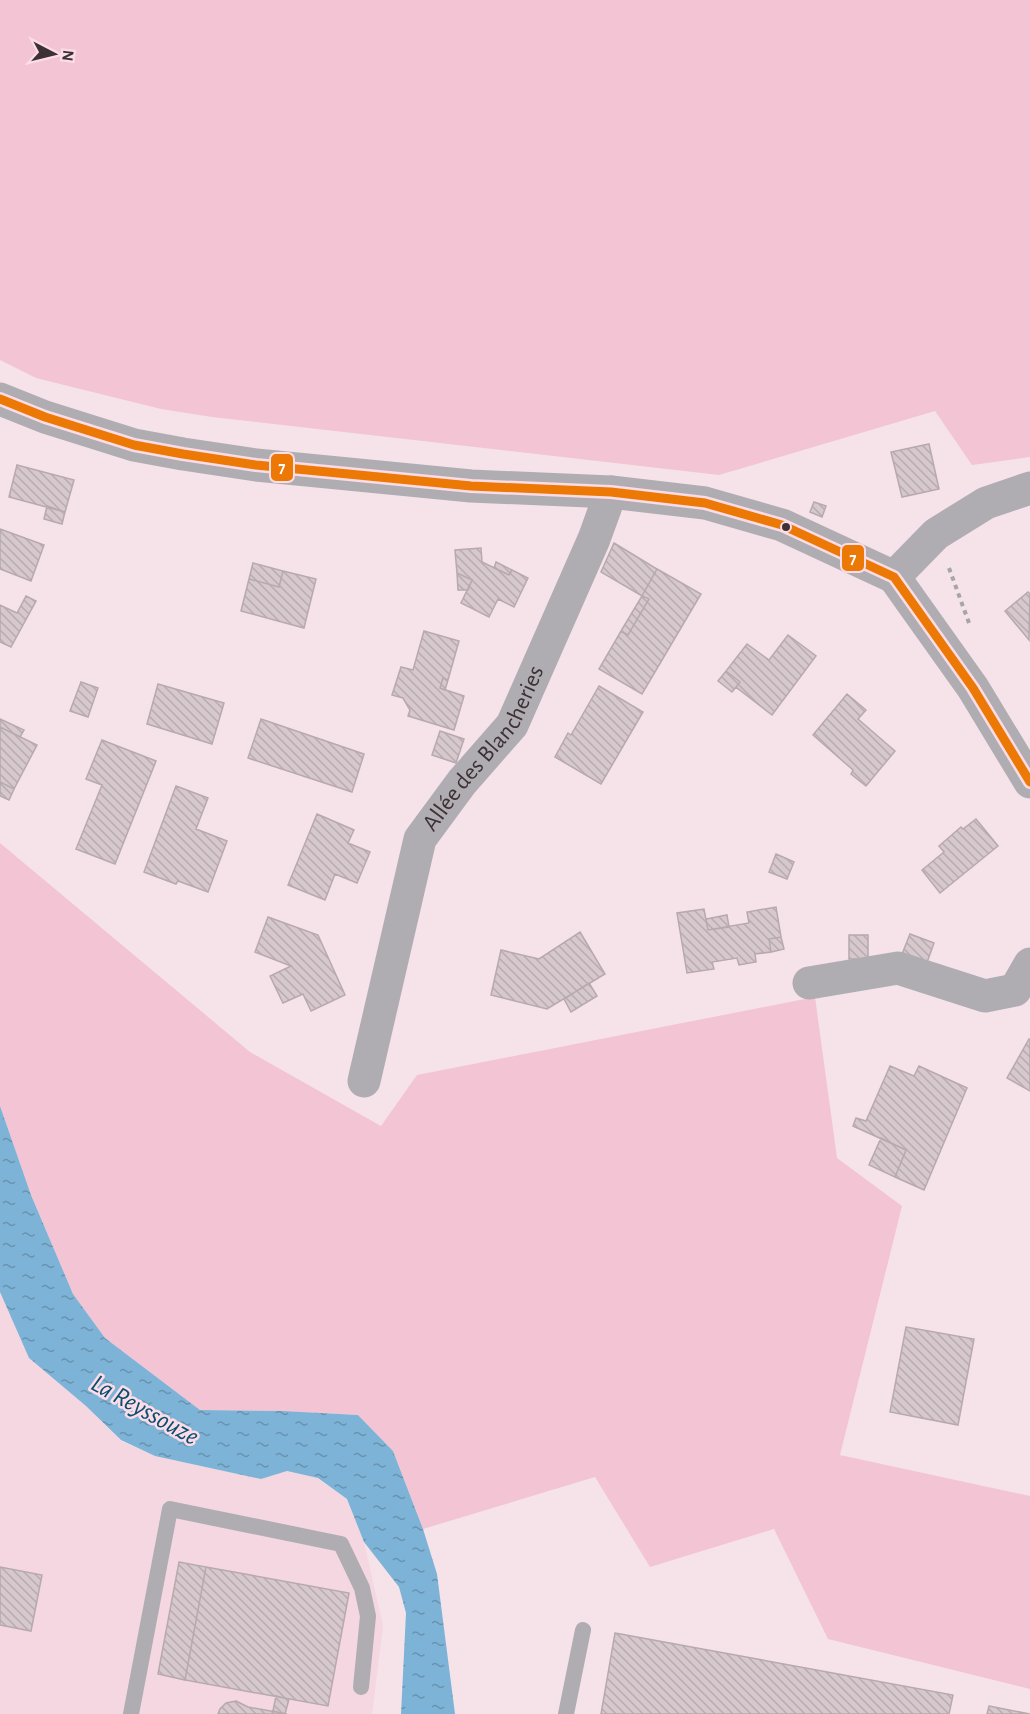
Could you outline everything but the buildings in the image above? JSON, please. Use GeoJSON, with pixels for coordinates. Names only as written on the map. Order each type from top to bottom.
{"type":"FeatureCollection","features":[{"type":"Feature","properties":{"kind":"street"},"geometry":{"type":"LineString","coordinates":[[0,399],[45,417],[134,445],[183,454],[256,465],[450,484],[611,492],[705,503],[782,525],[894,577],[972,688],[1030,782]]}},
{"type":"Feature","properties":{"kind":"street"},"geometry":{"type":"LineString","coordinates":[[894,577],[936,534],[986,503],[1030,488]]}},
{"type":"Feature","properties":{"kind":"street","name":"Allée des Blancheries"},"geometry":{"type":"LineString","coordinates":[[364,1080],[420,839],[462,782],[512,725],[594,539],[611,492]]}},
{"type":"Feature","properties":{"kind":"street"},"geometry":{"type":"LineString","coordinates":[[809,983],[898,968],[985,996],[1015,990],[1030,964]]}},
{"type":"Feature","properties":{"kind":"lane"},"geometry":{"type":"LineString","coordinates":[[130,1714],[170,1509],[341,1544],[362,1588],[368,1616],[362,1687]]}},
{"type":"Feature","properties":{"kind":"lane"},"geometry":{"type":"LineString","coordinates":[[566,1714],[583,1630]]}},
{"type":"Feature","properties":{"kind":"shaded area"},"geometry":{"type":"Polygon","coordinates":[[[0,0],[1030,0],[1030,457],[972,465],[935,411],[719,475],[212,417],[161,409],[36,378],[0,360],[0,0]]]}},
{"type":"Feature","properties":{"kind":"shaded area"},"geometry":{"type":"Polygon","coordinates":[[[0,843],[250,1052],[381,1126],[417,1075],[815,997],[837,1158],[902,1206],[840,1455],[1030,1496],[1030,1689],[828,1639],[774,1529],[650,1567],[595,1477],[423,1529],[393,1451],[358,1415],[200,1410],[105,1338],[73,1294],[31,1195],[0,1106],[0,843]]]}},
{"type":"Feature","properties":{"kind":"shaded area"},"geometry":{"type":"Polygon","coordinates":[[[0,1292],[29,1358],[86,1406],[121,1441],[155,1456],[261,1479],[287,1471],[317,1478],[347,1499],[364,1542],[383,1626],[372,1714],[0,1714],[0,1292]]]}},
{"type":"Feature","properties":{"kind":"water","name":"La Reyssouze"},"geometry":{"type":"Polygon","coordinates":[[[0,1106],[31,1195],[73,1294],[105,1338],[200,1410],[358,1415],[393,1451],[423,1529],[437,1574],[455,1714],[401,1714],[406,1613],[399,1587],[364,1542],[347,1499],[318,1478],[287,1471],[261,1479],[155,1456],[121,1440],[86,1406],[29,1358],[0,1292],[0,1106]]]}},
{"type":"Feature","properties":{"kind":"transit line","name":"7"},"geometry":{"type":"LineString","coordinates":[[0,399],[45,417],[134,445],[183,454],[256,465],[471,486],[611,492],[705,503],[782,525],[894,577],[973,688],[1030,782]]}}]}
